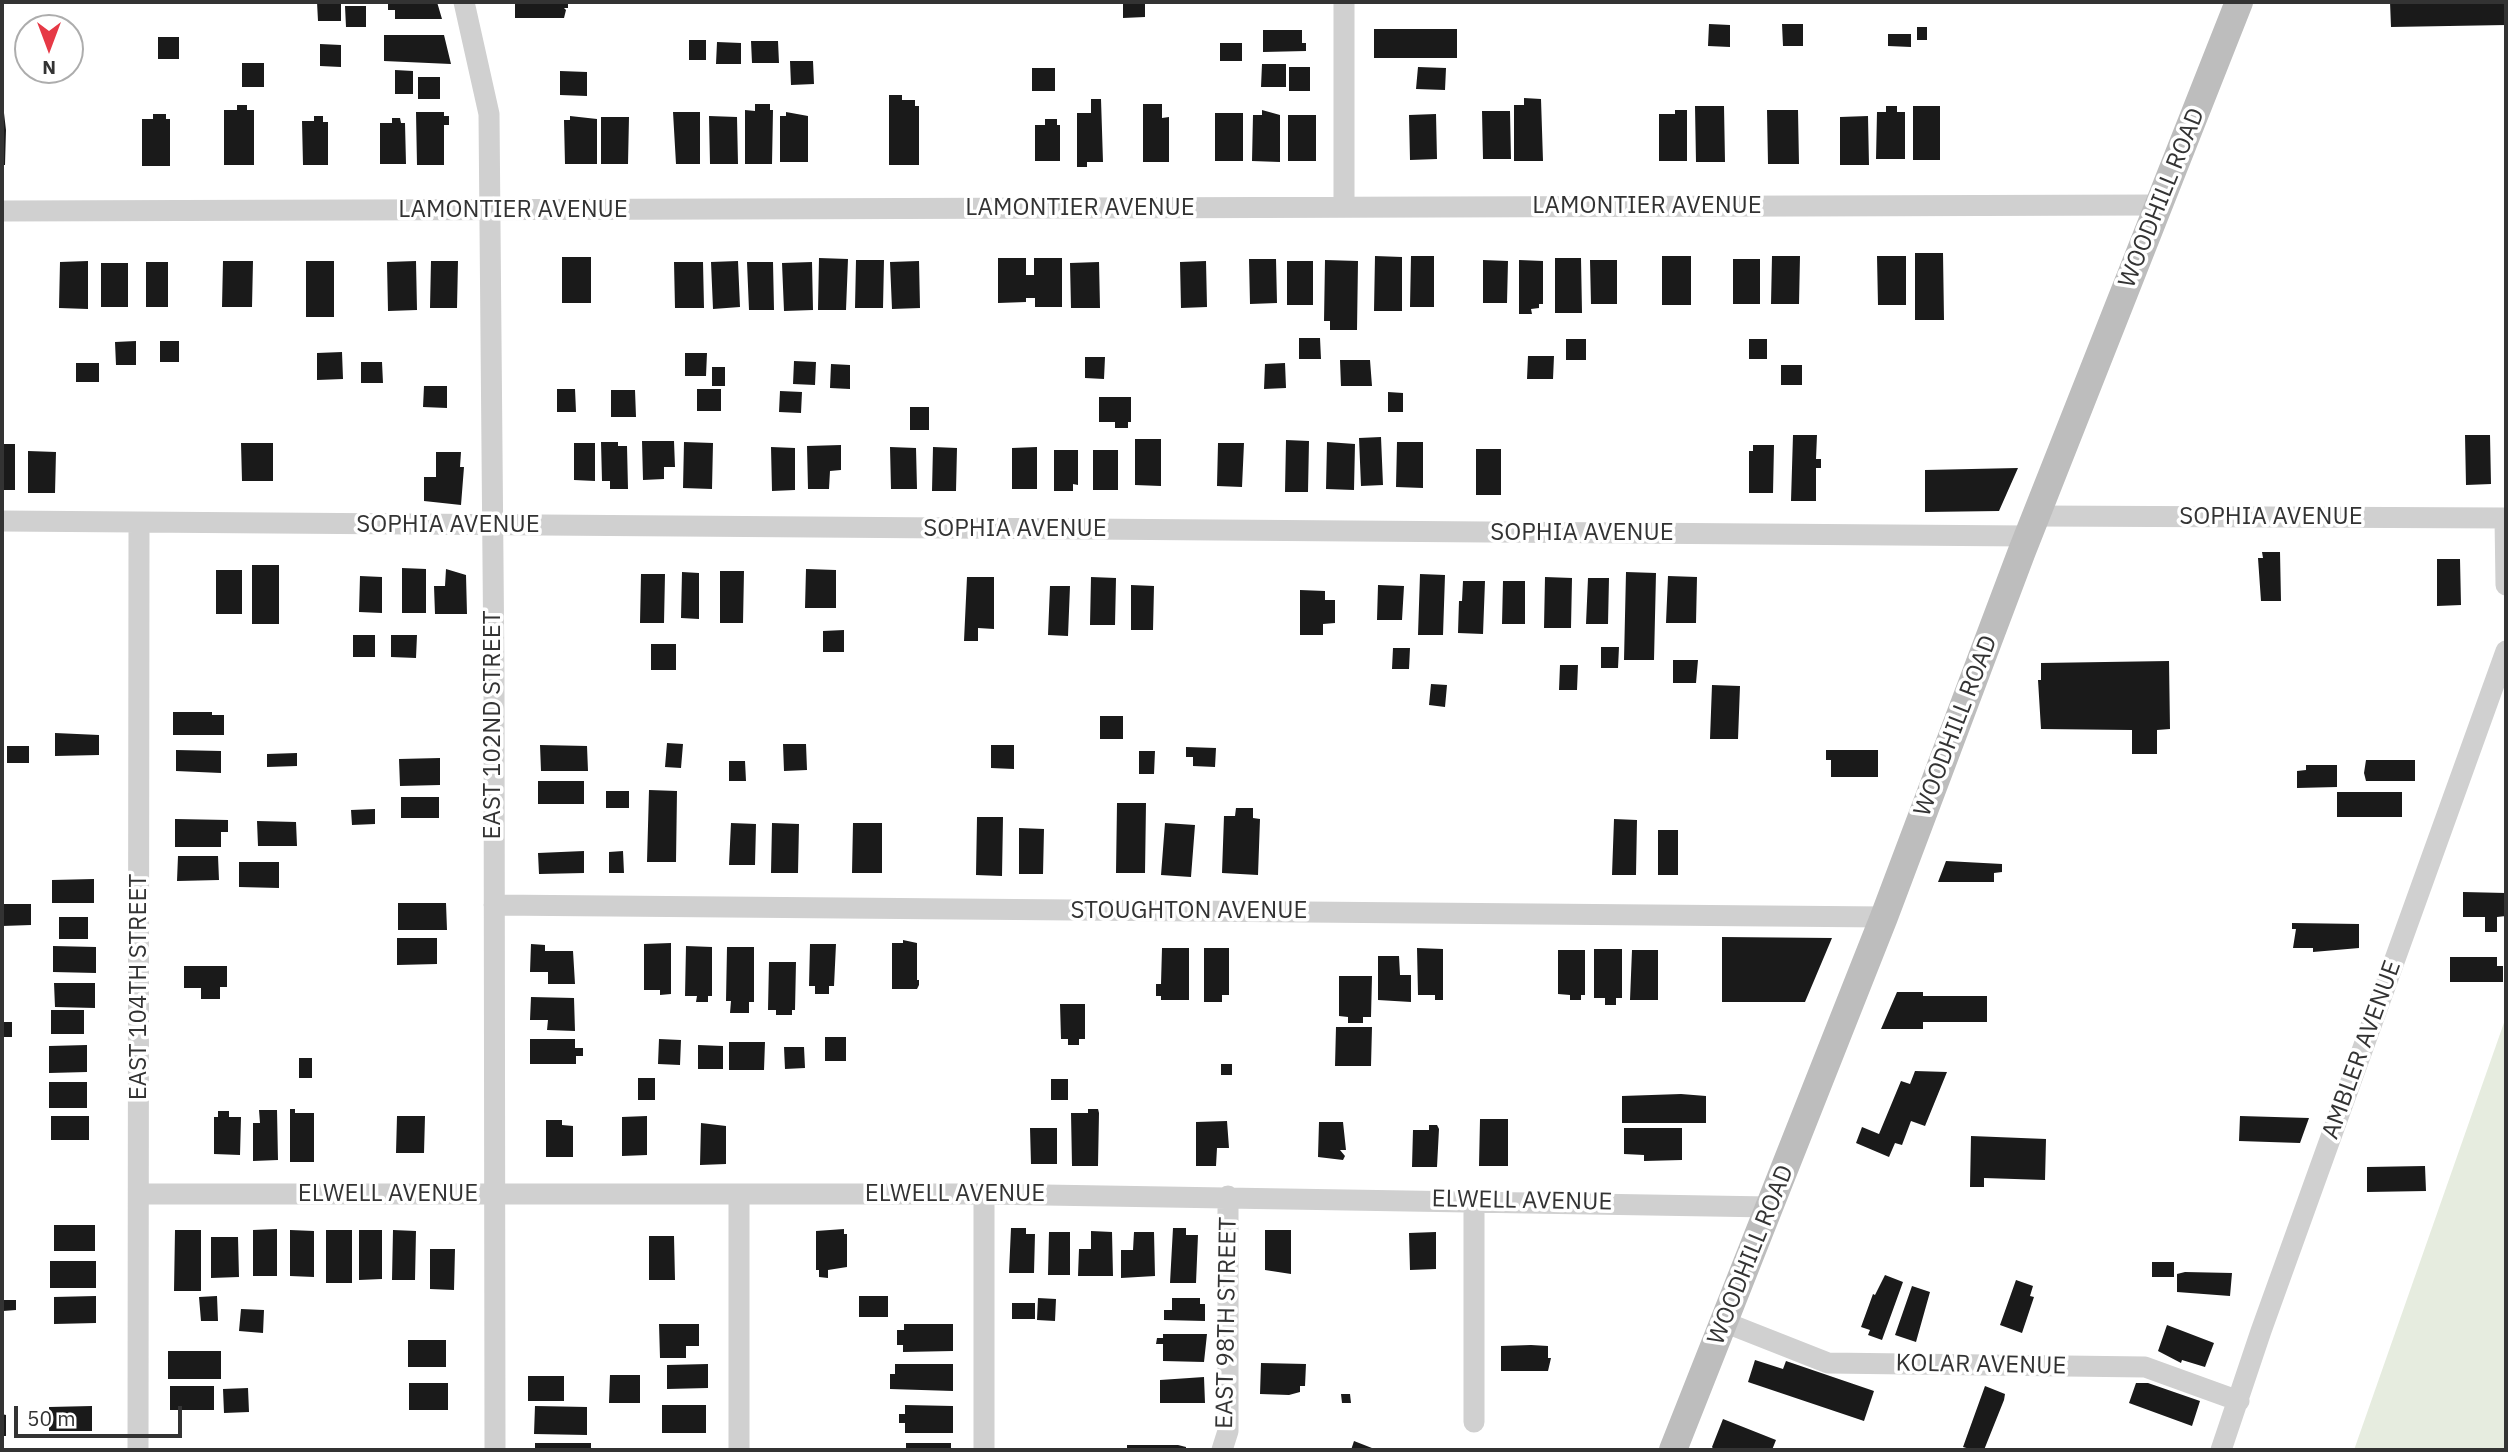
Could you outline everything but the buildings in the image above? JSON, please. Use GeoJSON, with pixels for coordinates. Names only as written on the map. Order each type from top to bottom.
{"type":"FeatureCollection","features":[{"type":"Feature","properties":{"kind":"main road","name":"WOODHILL ROAD"},"geometry":{"type":"LineString","coordinates":[[1673,1450],[1884,917],[2032,526],[2239,2]]}},
{"type":"Feature","properties":{"kind":"street","name":"EAST 102ND STREET"},"geometry":{"type":"LineString","coordinates":[[464,2],[489,114],[495,1450]]}},
{"type":"Feature","properties":{"kind":"street"},"geometry":{"type":"LineString","coordinates":[[1344,2],[1344,207]]}},
{"type":"Feature","properties":{"kind":"street","name":"LAMONTIER AVENUE"},"geometry":{"type":"LineString","coordinates":[[2,211],[2159,205]]}},
{"type":"Feature","properties":{"kind":"street"},"geometry":{"type":"LineString","coordinates":[[2505,518],[2506,585]]}},
{"type":"Feature","properties":{"kind":"street","name":"SOPHIA AVENUE"},"geometry":{"type":"LineString","coordinates":[[2,521],[491,525],[2032,526],[2505,518]]}},
{"type":"Feature","properties":{"kind":"street","name":"EAST 104TH STREET"},"geometry":{"type":"LineString","coordinates":[[138,1450],[139,523]]}},
{"type":"Feature","properties":{"kind":"street","name":"AMBLER AVENUE"},"geometry":{"type":"LineString","coordinates":[[2221,1450],[2506,651]]}},
{"type":"Feature","properties":{"kind":"street","name":"STOUGHTON AVENUE"},"geometry":{"type":"LineString","coordinates":[[494,905],[1884,917]]}},
{"type":"Feature","properties":{"kind":"street","name":"ELWELL AVENUE"},"geometry":{"type":"LineString","coordinates":[[139,1194],[984,1194],[1474,1200],[1770,1207]]}},
{"type":"Feature","properties":{"kind":"street"},"geometry":{"type":"LineString","coordinates":[[739,1194],[739,1450]]}},
{"type":"Feature","properties":{"kind":"street"},"geometry":{"type":"LineString","coordinates":[[984,1194],[985,1450]]}},
{"type":"Feature","properties":{"kind":"street","name":"EAST 98TH STREET"},"geometry":{"type":"LineString","coordinates":[[1222,1450],[1228,1431],[1228,1196]]}},
{"type":"Feature","properties":{"kind":"street"},"geometry":{"type":"LineString","coordinates":[[1474,1200],[1474,1422]]}},
{"type":"Feature","properties":{"kind":"street","name":"KOLAR AVENUE"},"geometry":{"type":"LineString","coordinates":[[1724,1322],[1828,1363],[2145,1367],[2239,1401]]}},
{"type":"Feature","properties":{"kind":"shaded area"},"geometry":{"type":"Polygon","coordinates":[[[2506,1017],[2506,1450],[2354,1450],[2506,1017]]]}}]}
